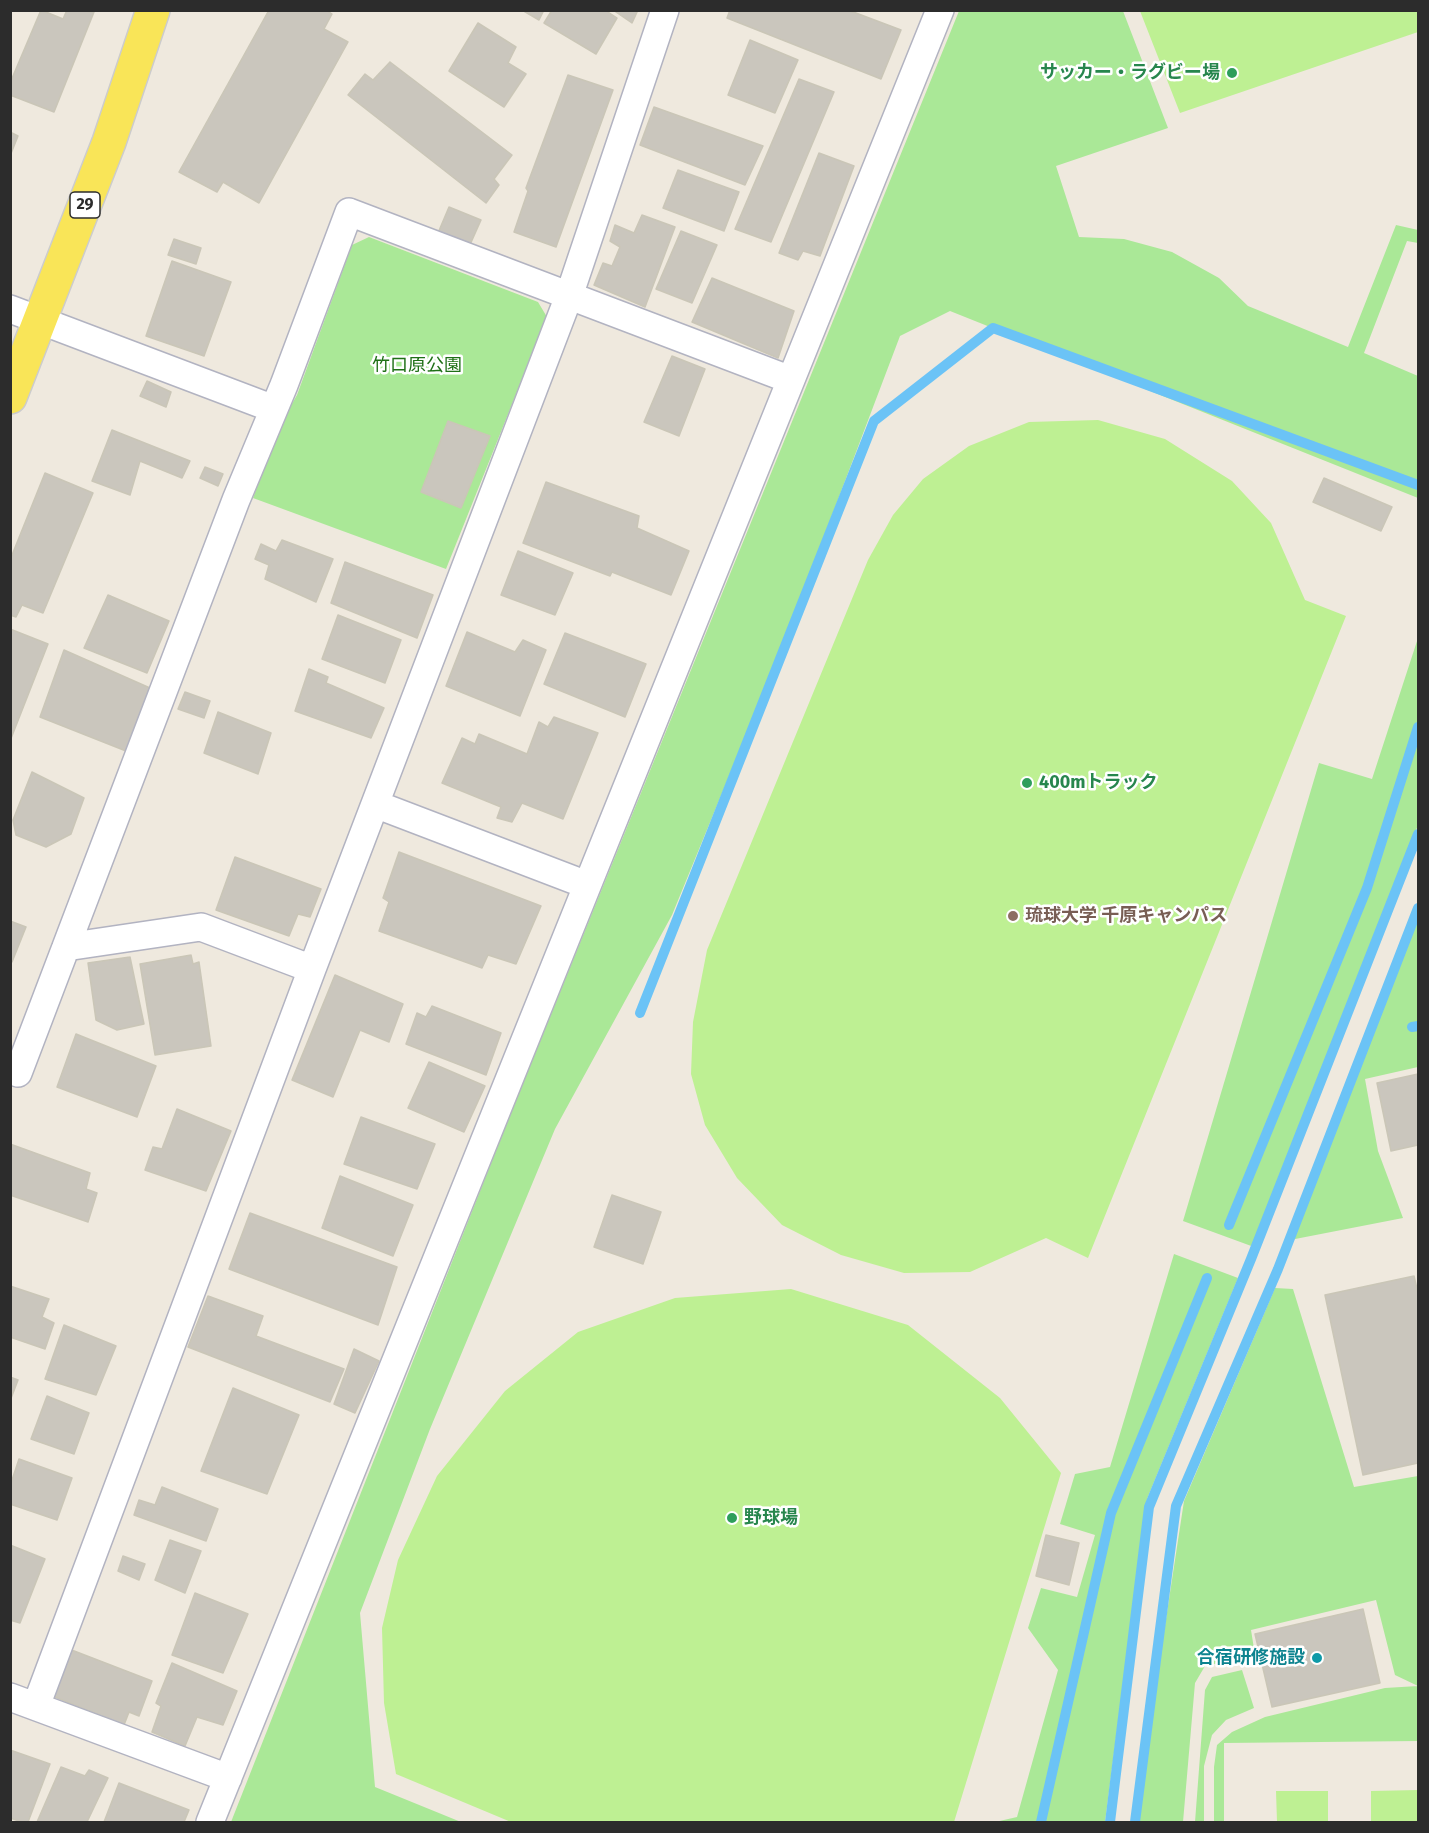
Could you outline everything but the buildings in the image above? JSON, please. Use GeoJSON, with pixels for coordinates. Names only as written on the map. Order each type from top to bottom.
{"type":"FeatureCollection","features":[{"type":"Feature","properties":{"kind":"main road","name":"29"},"geometry":{"type":"LineString","coordinates":[[10,397],[109,142],[153,10]]}},
{"type":"Feature","properties":{"kind":"street"},"geometry":{"type":"LineString","coordinates":[[36,1706],[312,969],[569,296],[665,10]]}},
{"type":"Feature","properties":{"kind":"street"},"geometry":{"type":"LineString","coordinates":[[210,1822],[940,10]]}},
{"type":"Feature","properties":{"kind":"street"},"geometry":{"type":"LineString","coordinates":[[10,1070],[18,1073],[232,511],[274,409],[349,212],[791,380]]}},
{"type":"Feature","properties":{"kind":"street"},"geometry":{"type":"LineString","coordinates":[[10,309],[274,409]]}},
{"type":"Feature","properties":{"kind":"street"},"geometry":{"type":"LineString","coordinates":[[375,804],[588,885]]}},
{"type":"Feature","properties":{"kind":"street"},"geometry":{"type":"LineString","coordinates":[[66,947],[201,927],[312,969]]}},
{"type":"Feature","properties":{"kind":"street"},"geometry":{"type":"LineString","coordinates":[[10,1697],[228,1778]]}},
{"type":"Feature","properties":{"kind":"green space"},"geometry":{"type":"Polygon","coordinates":[[[959,11],[1123,11],[1168,128],[1056,166],[1079,237],[1124,239],[1172,252],[1219,278],[1248,306],[1348,347],[1396,225],[1418,230],[1418,243],[1407,241],[1364,353],[1418,376],[1418,498],[950,311],[900,336],[784,642],[672,915],[555,1129],[430,1429],[360,1613],[375,1787],[461,1822],[231,1822],[512,1110],[959,11]]]}},
{"type":"Feature","properties":{"kind":"green space","name":"サッカー・ラグビー場"},"geometry":{"type":"Polygon","coordinates":[[[1140,11],[1418,11],[1418,32],[1180,113],[1140,11]]]}},
{"type":"Feature","properties":{"kind":"green space","name":"竹口原公園"},"geometry":{"type":"Polygon","coordinates":[[[369,237],[538,302],[547,317],[446,569],[253,498],[278,428],[297,395],[352,245],[369,237]]]}},
{"type":"Feature","properties":{"kind":"green space","name":"400mトラック"},"geometry":{"type":"Polygon","coordinates":[[[1098,420],[1165,439],[1232,481],[1271,523],[1305,600],[1346,616],[1088,1258],[1046,1238],[970,1272],[904,1273],[841,1255],[782,1225],[737,1178],[705,1125],[691,1074],[693,1022],[707,950],[868,560],[893,515],[923,479],[969,446],[1029,422],[1098,420]]]}},
{"type":"Feature","properties":{"kind":"green space"},"geometry":{"type":"Polygon","coordinates":[[[1418,638],[1418,825],[1254,1247],[1183,1221],[1319,763],[1372,779],[1418,638]]]}},
{"type":"Feature","properties":{"kind":"green space"},"geometry":{"type":"Polygon","coordinates":[[[1418,911],[1418,1067],[1365,1079],[1378,1151],[1403,1218],[1290,1240],[1418,911]]]}},
{"type":"Feature","properties":{"kind":"green space"},"geometry":{"type":"Polygon","coordinates":[[[1174,1254],[1238,1278],[1147,1499],[1105,1822],[995,1822],[1017,1817],[1058,1670],[1028,1628],[1041,1588],[1077,1597],[1095,1535],[1060,1524],[1075,1474],[1110,1467],[1174,1254]]]}},
{"type":"Feature","properties":{"kind":"green space"},"geometry":{"type":"Polygon","coordinates":[[[1275,1288],[1293,1289],[1354,1487],[1418,1476],[1418,1686],[1395,1675],[1376,1600],[1251,1630],[1255,1655],[1205,1666],[1195,1683],[1183,1822],[1135,1822],[1184,1501],[1275,1288]]]}},
{"type":"Feature","properties":{"kind":"green space","name":"野球場"},"geometry":{"type":"Polygon","coordinates":[[[791,1289],[908,1325],[1000,1398],[1061,1473],[954,1822],[511,1822],[396,1774],[384,1703],[382,1628],[398,1560],[437,1476],[505,1391],[578,1332],[675,1298],[791,1289]]]}},
{"type":"Feature","properties":{"kind":"green space"},"geometry":{"type":"Polygon","coordinates":[[[1242,1670],[1254,1708],[1226,1720],[1212,1735],[1204,1766],[1204,1822],[1195,1822],[1205,1690],[1212,1677],[1242,1670]]]}},
{"type":"Feature","properties":{"kind":"green space"},"geometry":{"type":"Polygon","coordinates":[[[1418,1686],[1418,1741],[1224,1743],[1224,1822],[1214,1822],[1214,1767],[1217,1745],[1232,1732],[1265,1717],[1385,1688],[1418,1686]]]}},
{"type":"Feature","properties":{"kind":"green space"},"geometry":{"type":"Polygon","coordinates":[[[1418,1790],[1418,1822],[1371,1822],[1371,1791],[1418,1790]]]}},
{"type":"Feature","properties":{"kind":"green space"},"geometry":{"type":"Polygon","coordinates":[[[1276,1791],[1328,1791],[1328,1822],[1277,1822],[1276,1791]]]}},
{"type":"Feature","properties":{"kind":"waterway"},"geometry":{"type":"LineString","coordinates":[[640,1013],[874,421],[993,328],[1418,485]]}},
{"type":"Feature","properties":{"kind":"waterway"},"geometry":{"type":"LineString","coordinates":[[1229,1225],[1367,888],[1418,727]]}},
{"type":"Feature","properties":{"kind":"waterway"},"geometry":{"type":"LineString","coordinates":[[1110,1822],[1149,1507],[1251,1259],[1418,834]]}},
{"type":"Feature","properties":{"kind":"waterway"},"geometry":{"type":"LineString","coordinates":[[1135,1822],[1176,1506],[1278,1269],[1418,908]]}},
{"type":"Feature","properties":{"kind":"waterway"},"geometry":{"type":"LineString","coordinates":[[1412,1027],[1418,1026]]}},
{"type":"Feature","properties":{"kind":"waterway"},"geometry":{"type":"LineString","coordinates":[[1041,1822],[1111,1513],[1207,1278]]}},
{"type":"Feature","properties":{"kind":"place","name":"サッカー・ラグビー場"},"geometry":{"type":"Point","coordinates":[1232,73]}},
{"type":"Feature","properties":{"kind":"place","name":"400mトラック"},"geometry":{"type":"Point","coordinates":[1027,783]}},
{"type":"Feature","properties":{"kind":"place","name":"琉球大学 千原キャンパス"},"geometry":{"type":"Point","coordinates":[1013,916]}},
{"type":"Feature","properties":{"kind":"place","name":"野球場"},"geometry":{"type":"Point","coordinates":[732,1518]}},
{"type":"Feature","properties":{"kind":"place","name":"合宿研修施設"},"geometry":{"type":"Point","coordinates":[1317,1658]}}]}
